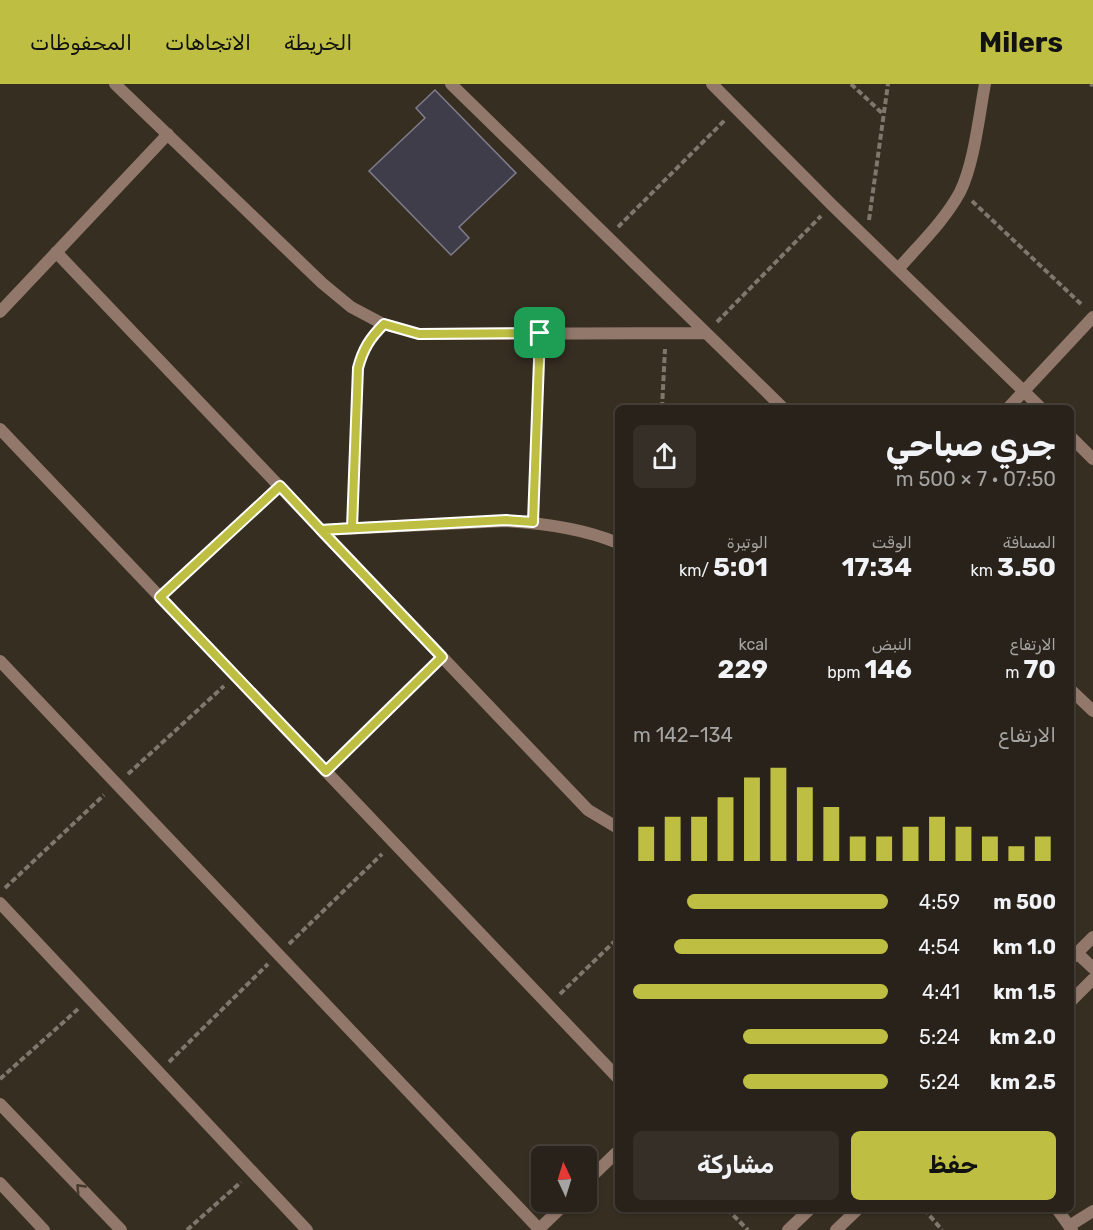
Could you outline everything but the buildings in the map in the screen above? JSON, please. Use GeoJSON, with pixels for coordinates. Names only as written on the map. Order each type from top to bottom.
{"type":"FeatureCollection","features":[{"type":"Feature","properties":{"kind":"street"},"geometry":{"type":"LineString","coordinates":[[115,84],[322,283],[351,307],[384,324],[419,334],[706,333]]}},
{"type":"Feature","properties":{"kind":"street"},"geometry":{"type":"LineString","coordinates":[[452,84],[780,405]]}},
{"type":"Feature","properties":{"kind":"street"},"geometry":{"type":"LineString","coordinates":[[712,84],[832,205],[1038,405]]}},
{"type":"Feature","properties":{"kind":"street"},"geometry":{"type":"LineString","coordinates":[[899,268],[942,219],[961,190],[971,154],[985,84]]}},
{"type":"Feature","properties":{"kind":"street"},"geometry":{"type":"LineString","coordinates":[[0,312],[168,134]]}},
{"type":"Feature","properties":{"kind":"street"},"geometry":{"type":"LineString","coordinates":[[56,252],[588,810],[615,826]]}},
{"type":"Feature","properties":{"kind":"street"},"geometry":{"type":"LineString","coordinates":[[1011,405],[1089,312]]}},
{"type":"Feature","properties":{"kind":"street"},"geometry":{"type":"LineString","coordinates":[[0,429],[615,1075]]}},
{"type":"Feature","properties":{"kind":"street"},"geometry":{"type":"LineString","coordinates":[[1074,440],[1093,459]]}},
{"type":"Feature","properties":{"kind":"street"},"geometry":{"type":"LineString","coordinates":[[321,530],[506,520],[574,529],[615,542]]}},
{"type":"Feature","properties":{"kind":"street"},"geometry":{"type":"LineString","coordinates":[[0,661],[539,1229],[557,1212]]}},
{"type":"Feature","properties":{"kind":"street"},"geometry":{"type":"LineString","coordinates":[[1074,695],[1093,711]]}},
{"type":"Feature","properties":{"kind":"street"},"geometry":{"type":"LineString","coordinates":[[0,903],[307,1230]]}},
{"type":"Feature","properties":{"kind":"street"},"geometry":{"type":"LineString","coordinates":[[1093,937],[1074,956],[1093,968]]}},
{"type":"Feature","properties":{"kind":"street"},"geometry":{"type":"LineString","coordinates":[[1074,998],[1093,979]]}},
{"type":"Feature","properties":{"kind":"street"},"geometry":{"type":"LineString","coordinates":[[0,1104],[121,1230]]}},
{"type":"Feature","properties":{"kind":"street"},"geometry":{"type":"LineString","coordinates":[[597,1171],[615,1154]]}},
{"type":"Feature","properties":{"kind":"street"},"geometry":{"type":"LineString","coordinates":[[0,1183],[5,1197],[44,1230]]}},
{"type":"Feature","properties":{"kind":"street"},"geometry":{"type":"LineString","coordinates":[[788,1230],[807,1212]]}},
{"type":"Feature","properties":{"kind":"street"},"geometry":{"type":"LineString","coordinates":[[836,1230],[855,1212]]}},
{"type":"Feature","properties":{"kind":"street"},"geometry":{"type":"LineString","coordinates":[[1059,1212],[1071,1228],[1093,1212]]}},
{"type":"Feature","properties":{"kind":"path"},"geometry":{"type":"LineString","coordinates":[[851,84],[883,114]]}},
{"type":"Feature","properties":{"kind":"path"},"geometry":{"type":"LineString","coordinates":[[866,237],[888,84]]}},
{"type":"Feature","properties":{"kind":"path"},"geometry":{"type":"LineString","coordinates":[[608,237],[737,109]]}},
{"type":"Feature","properties":{"kind":"path"},"geometry":{"type":"LineString","coordinates":[[961,190],[1089,312]]}},
{"type":"Feature","properties":{"kind":"path"},"geometry":{"type":"LineString","coordinates":[[706,333],[832,205]]}},
{"type":"Feature","properties":{"kind":"path"},"geometry":{"type":"LineString","coordinates":[[352,528],[358,368],[371,336],[384,324]]}},
{"type":"Feature","properties":{"kind":"path"},"geometry":{"type":"LineString","coordinates":[[533,522],[540,333]]}},
{"type":"Feature","properties":{"kind":"path"},"geometry":{"type":"LineString","coordinates":[[662,405],[666,333]]}},
{"type":"Feature","properties":{"kind":"path"},"geometry":{"type":"LineString","coordinates":[[160,597],[280,486]]}},
{"type":"Feature","properties":{"kind":"path"},"geometry":{"type":"LineString","coordinates":[[326,771],[442,657]]}},
{"type":"Feature","properties":{"kind":"path"},"geometry":{"type":"LineString","coordinates":[[548,1005],[615,941]]}},
{"type":"Feature","properties":{"kind":"path"},"geometry":{"type":"LineString","coordinates":[[0,1078],[90,999]]}},
{"type":"Feature","properties":{"kind":"path"},"geometry":{"type":"LineString","coordinates":[[188,1230],[252,1171]]}},
{"type":"Feature","properties":{"kind":"path"},"geometry":{"type":"LineString","coordinates":[[730,1212],[748,1230]]}},
{"type":"Feature","properties":{"kind":"path"},"geometry":{"type":"LineString","coordinates":[[927,1212],[942,1230]]}},
{"type":"Feature","properties":{"kind":"route"},"geometry":{"type":"LineString","coordinates":[[540,333],[419,334],[384,324],[371,336],[363,351],[358,368],[352,528],[321,530],[442,657],[326,771],[160,597],[280,486],[321,530],[506,520],[533,522],[540,333]]}}]}
